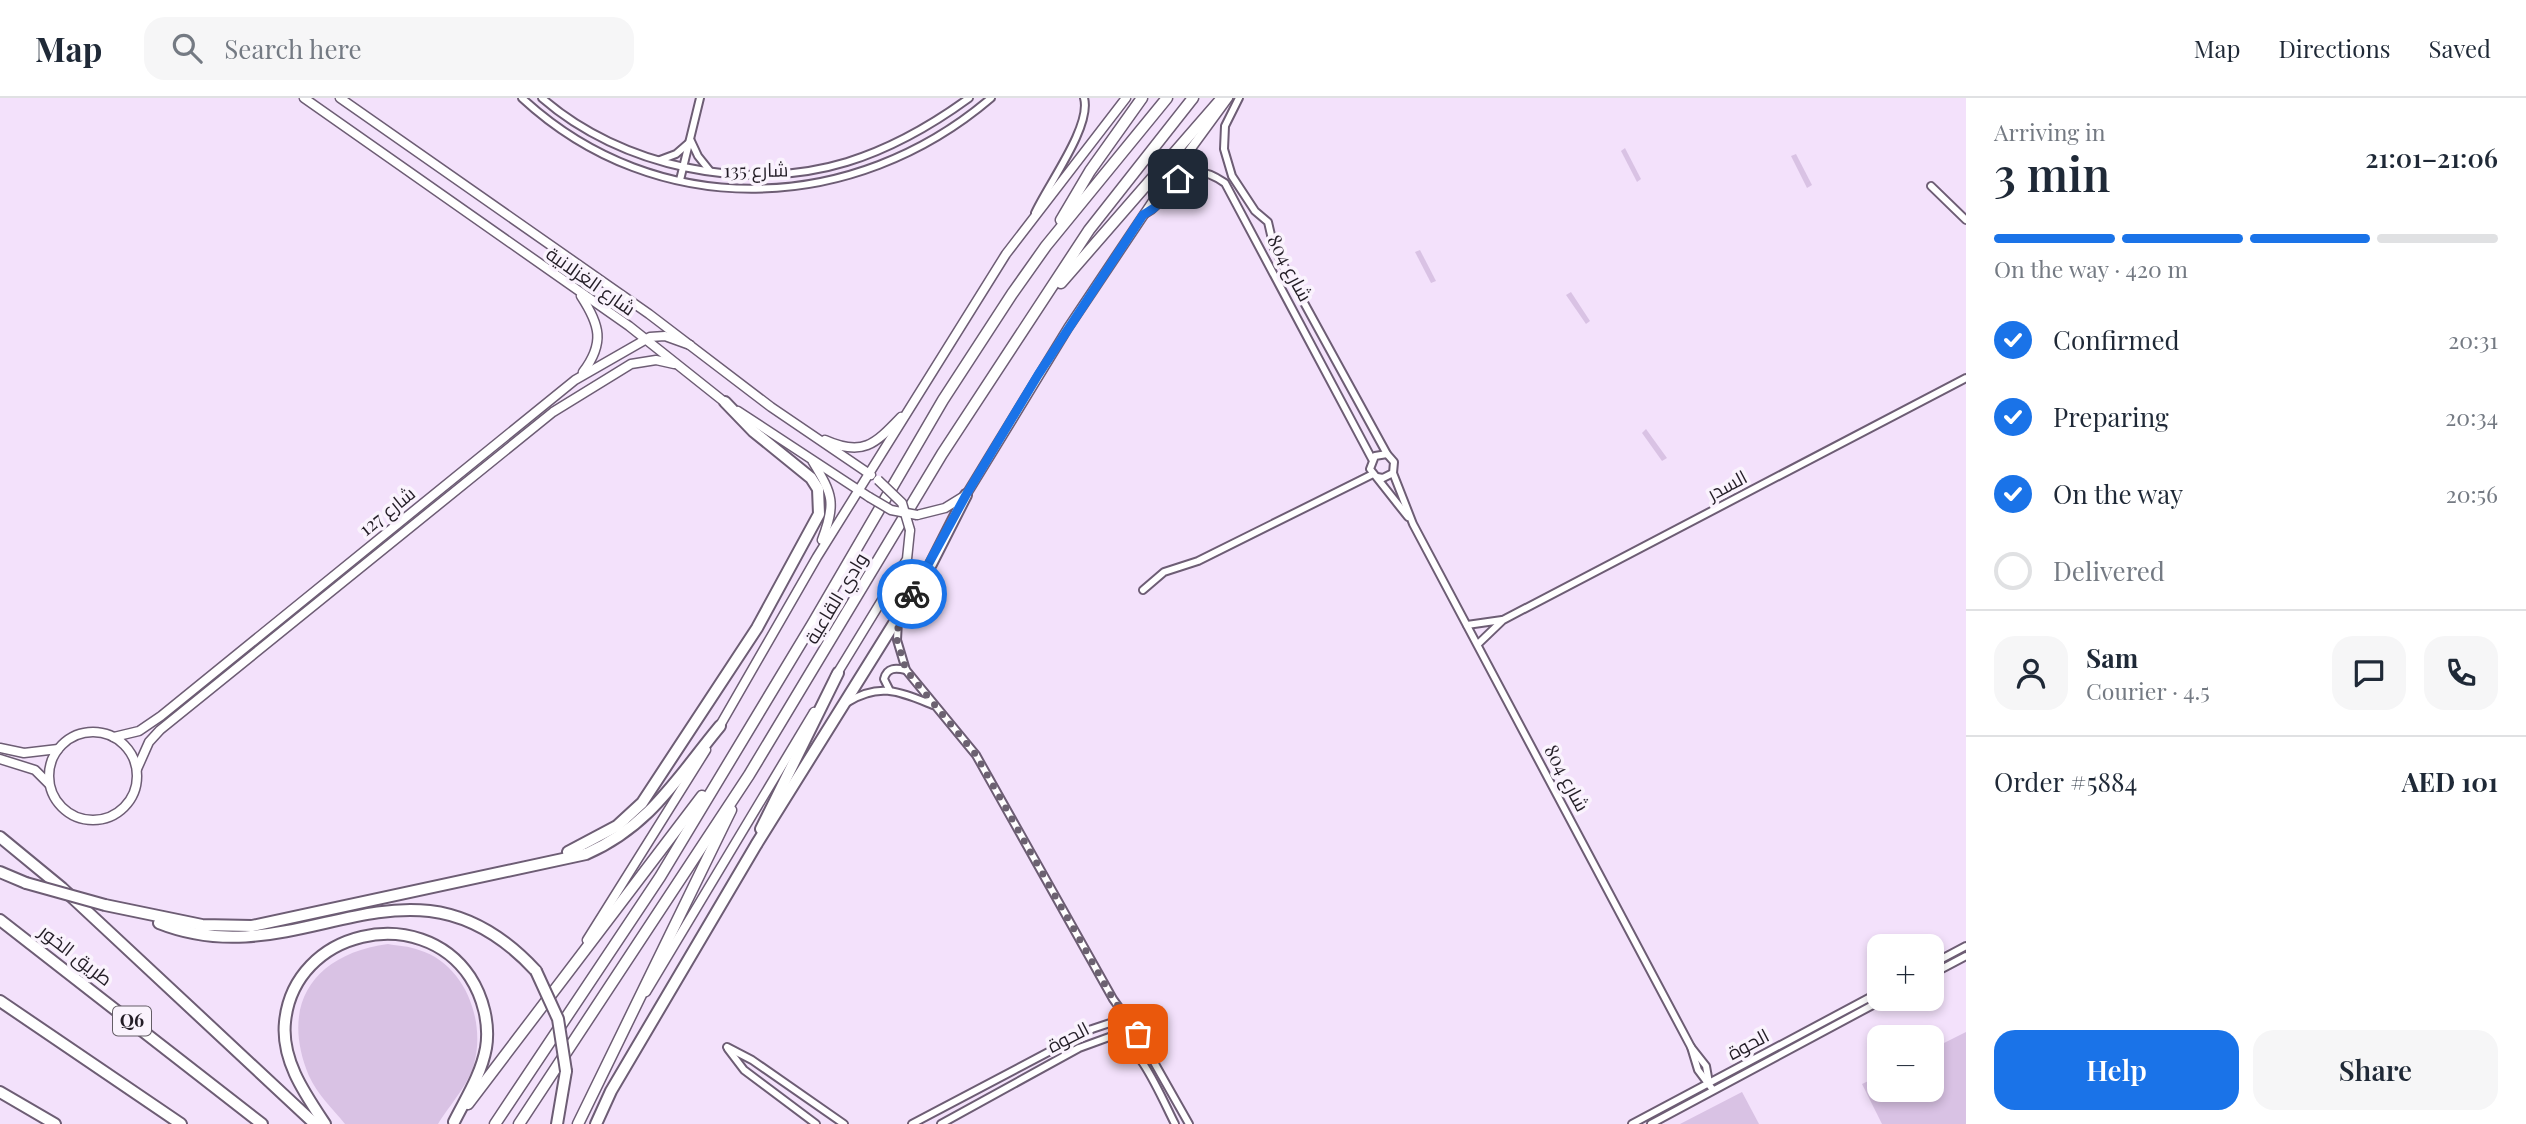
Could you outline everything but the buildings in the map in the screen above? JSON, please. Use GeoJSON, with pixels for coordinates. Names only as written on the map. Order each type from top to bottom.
{"type":"FeatureCollection","features":[{"type":"Feature","properties":{"kind":"highway"},"geometry":{"type":"LineString","coordinates":[[511,870],[578,849],[617,826],[642,803],[757,628],[819,514],[818,489],[811,478],[753,431],[726,402]]}},
{"type":"Feature","properties":{"kind":"highway"},"geometry":{"type":"LineString","coordinates":[[596,1124],[611,1091],[756,845],[935,556],[966,495]]}},
{"type":"Feature","properties":{"kind":"highway"},"geometry":{"type":"LineString","coordinates":[[756,845],[763,823],[838,673]]}},
{"type":"Feature","properties":{"kind":"highway"},"geometry":{"type":"LineString","coordinates":[[0,872],[26,883],[134,912],[202,926],[252,926],[586,854],[631,830],[650,813],[720,726]]}},
{"type":"Feature","properties":{"kind":"highway"},"geometry":{"type":"LineString","coordinates":[[0,837],[62,888],[316,1124]]}},
{"type":"Feature","properties":{"kind":"highway"},"geometry":{"type":"LineString","coordinates":[[134,912],[176,929],[227,937],[277,934],[387,909],[415,908],[443,912],[495,933],[517,950],[536,971],[558,1018],[566,1071],[557,1124]]}},
{"type":"Feature","properties":{"kind":"highway","name":"طريق الخور"},"geometry":{"type":"LineString","coordinates":[[0,920],[262,1124]]}},
{"type":"Feature","properties":{"kind":"highway"},"geometry":{"type":"LineString","coordinates":[[325,1124],[297,1080],[287,1051],[285,1021],[295,990],[314,963],[341,943],[373,933],[406,933],[437,944],[461,962],[477,988],[486,1016],[486,1046],[478,1076],[453,1123]]}},
{"type":"Feature","properties":{"kind":"highway"},"geometry":{"type":"LineString","coordinates":[[0,1001],[181,1124]]}},
{"type":"Feature","properties":{"kind":"highway"},"geometry":{"type":"LineString","coordinates":[[0,1092],[55,1124]]}},
{"type":"Feature","properties":{"kind":"main road"},"geometry":{"type":"LineString","coordinates":[[1046,246],[1090,171],[1142,98]]}},
{"type":"Feature","properties":{"kind":"main road","name":"وادي القاعية"},"geometry":{"type":"LineString","coordinates":[[495,1124],[660,877],[943,400],[1046,246],[1167,98]]}},
{"type":"Feature","properties":{"kind":"main road","name":"وادي القاعية"},"geometry":{"type":"LineString","coordinates":[[519,1124],[749,775],[942,454],[1089,230],[1193,98]]}},
{"type":"Feature","properties":{"kind":"main road"},"geometry":{"type":"LineString","coordinates":[[1031,322],[1093,244],[1222,98]]}},
{"type":"Feature","properties":{"kind":"main road"},"geometry":{"type":"LineString","coordinates":[[453,1123],[727,764]]}},
{"type":"Feature","properties":{"kind":"main road"},"geometry":{"type":"LineString","coordinates":[[578,1124],[749,775]]}},
{"type":"Feature","properties":{"kind":"street","name":"شارع الغزلانية"},"geometry":{"type":"LineString","coordinates":[[304,98],[578,290],[726,402],[859,489]]}},
{"type":"Feature","properties":{"kind":"street","name":"شارع الغزلانية"},"geometry":{"type":"LineString","coordinates":[[340,98],[690,345],[804,431],[869,474]]}},
{"type":"Feature","properties":{"kind":"street","name":"شارع 135"},"geometry":{"type":"LineString","coordinates":[[522,98],[559,129],[593,149],[628,164],[680,180],[719,187],[766,189],[849,177],[926,143],[991,98]]}},
{"type":"Feature","properties":{"kind":"street","name":"شارع 135"},"geometry":{"type":"LineString","coordinates":[[542,98],[604,140],[659,160],[711,171],[779,174],[848,162],[919,131],[969,98]]}},
{"type":"Feature","properties":{"kind":"street"},"geometry":{"type":"LineString","coordinates":[[680,180],[700,98]]}},
{"type":"Feature","properties":{"kind":"street","name":"وادي القاعية"},"geometry":{"type":"LineString","coordinates":[[564,975],[656,834],[817,556],[1034,214],[1078,132],[1085,115],[1084,98]]}},
{"type":"Feature","properties":{"kind":"street","name":"وادي القاعية"},"geometry":{"type":"LineString","coordinates":[[1034,214],[1126,98]]}},
{"type":"Feature","properties":{"kind":"street"},"geometry":{"type":"LineString","coordinates":[[859,489],[891,510],[912,515],[945,508],[966,495],[1068,328],[1143,215],[1228,98]]}},
{"type":"Feature","properties":{"kind":"street","name":"شارع 804"},"geometry":{"type":"LineString","coordinates":[[1239,98],[1224,133],[1224,149],[1232,176],[1255,211],[1268,222],[1274,248],[1387,454]]}},
{"type":"Feature","properties":{"kind":"street"},"geometry":{"type":"LineString","coordinates":[[659,160],[676,154],[691,141]]}},
{"type":"Feature","properties":{"kind":"street"},"geometry":{"type":"LineString","coordinates":[[691,141],[698,156],[711,171]]}},
{"type":"Feature","properties":{"kind":"street","name":"شارع 804"},"geometry":{"type":"LineString","coordinates":[[1143,215],[1154,208],[1174,181],[1186,175],[1208,175],[1225,183],[1371,461]]}},
{"type":"Feature","properties":{"kind":"street"},"geometry":{"type":"LineString","coordinates":[[1931,186],[1966,220]]}},
{"type":"Feature","properties":{"kind":"street"},"geometry":{"type":"LineString","coordinates":[[578,290],[597,322],[600,335],[595,354],[581,376],[588,388]]}},
{"type":"Feature","properties":{"kind":"street"},"geometry":{"type":"LineString","coordinates":[[644,340],[665,336],[690,345]]}},
{"type":"Feature","properties":{"kind":"street","name":"شارع 127"},"geometry":{"type":"LineString","coordinates":[[114,737],[139,731],[161,716],[581,376],[644,340]]}},
{"type":"Feature","properties":{"kind":"street","name":"شارع 127"},"geometry":{"type":"LineString","coordinates":[[137,769],[149,742],[170,721],[519,438],[588,388],[639,362],[656,360],[677,365]]}},
{"type":"Feature","properties":{"kind":"street","name":"السدر"},"geometry":{"type":"LineString","coordinates":[[1503,620],[1966,378]]}},
{"type":"Feature","properties":{"kind":"street"},"geometry":{"type":"LineString","coordinates":[[804,431],[835,444],[865,447],[885,433],[915,402]]}},
{"type":"Feature","properties":{"kind":"street"},"geometry":{"type":"LineString","coordinates":[[1143,590],[1164,572],[1198,561],[1357,479],[1375,476],[1383,478],[1393,473],[1394,462],[1387,454],[1378,454],[1357,479]]}},
{"type":"Feature","properties":{"kind":"street"},"geometry":{"type":"LineString","coordinates":[[811,459],[832,497],[830,518],[817,556]]}},
{"type":"Feature","properties":{"kind":"street"},"geometry":{"type":"LineString","coordinates":[[1371,461],[1375,476]]}},
{"type":"Feature","properties":{"kind":"street","name":"شارع 804"},"geometry":{"type":"LineString","coordinates":[[1393,473],[1413,524],[1690,1047],[1698,1070],[1713,1090]]}},
{"type":"Feature","properties":{"kind":"street"},"geometry":{"type":"LineString","coordinates":[[637,1003],[657,977],[907,559],[912,515],[869,474]]}},
{"type":"Feature","properties":{"kind":"street","name":"شارع 804"},"geometry":{"type":"LineString","coordinates":[[1375,476],[1413,524]]}},
{"type":"Feature","properties":{"kind":"street"},"geometry":{"type":"LineString","coordinates":[[899,615],[897,640],[906,670],[976,755],[1189,1124]]}},
{"type":"Feature","properties":{"kind":"street"},"geometry":{"type":"LineString","coordinates":[[1467,625],[1503,620]]}},
{"type":"Feature","properties":{"kind":"street"},"geometry":{"type":"LineString","coordinates":[[1478,644],[1503,620]]}},
{"type":"Feature","properties":{"kind":"street"},"geometry":{"type":"LineString","coordinates":[[890,691],[884,682],[887,671],[894,668],[906,670]]}},
{"type":"Feature","properties":{"kind":"street"},"geometry":{"type":"LineString","coordinates":[[845,705],[863,693],[879,689],[935,706]]}},
{"type":"Feature","properties":{"kind":"street"},"geometry":{"type":"LineString","coordinates":[[94,732],[114,737],[129,751],[137,769],[136,785],[130,800],[112,816],[96,820],[80,818],[66,811],[55,799],[50,784],[51,762],[58,749],[80,734],[94,732]]}},
{"type":"Feature","properties":{"kind":"street"},"geometry":{"type":"LineString","coordinates":[[0,748],[24,753],[58,749]]}},
{"type":"Feature","properties":{"kind":"street"},"geometry":{"type":"LineString","coordinates":[[0,759],[35,771],[50,784]]}},
{"type":"Feature","properties":{"kind":"street"},"geometry":{"type":"LineString","coordinates":[[1944,958],[1966,946]]}},
{"type":"Feature","properties":{"kind":"street"},"geometry":{"type":"LineString","coordinates":[[1944,968],[1966,956]]}},
{"type":"Feature","properties":{"kind":"street","name":"الحوة"},"geometry":{"type":"LineString","coordinates":[[1632,1124],[1867,999]]}},
{"type":"Feature","properties":{"kind":"street","name":"الحوة"},"geometry":{"type":"LineString","coordinates":[[1651,1124],[1867,1008]]}},
{"type":"Feature","properties":{"kind":"street","name":"الحوة"},"geometry":{"type":"LineString","coordinates":[[912,1124],[1092,1029],[1113,1022],[1130,1025]]}},
{"type":"Feature","properties":{"kind":"street"},"geometry":{"type":"LineString","coordinates":[[1130,1025],[1125,1041],[1137,1054],[1175,1124]]}},
{"type":"Feature","properties":{"kind":"street","name":"الحوة"},"geometry":{"type":"LineString","coordinates":[[941,1124],[1093,1041],[1112,1036],[1125,1041]]}},
{"type":"Feature","properties":{"kind":"street"},"geometry":{"type":"LineString","coordinates":[[816,1124],[744,1070],[727,1047],[752,1060],[844,1124]]}},
{"type":"Feature","properties":{"kind":"street"},"geometry":{"type":"LineString","coordinates":[[744,1070],[752,1060]]}},
{"type":"Feature","properties":{"kind":"shaded area"},"geometry":{"type":"Polygon","coordinates":[[[1625,148],[1641,179],[1637,182],[1621,151],[1625,148]]]}},
{"type":"Feature","properties":{"kind":"shaded area"},"geometry":{"type":"Polygon","coordinates":[[[1796,154],[1812,185],[1807,188],[1791,156],[1796,154]]]}},
{"type":"Feature","properties":{"kind":"shaded area"},"geometry":{"type":"Polygon","coordinates":[[[1420,250],[1436,281],[1431,283],[1415,252],[1420,250]]]}},
{"type":"Feature","properties":{"kind":"shaded area"},"geometry":{"type":"Polygon","coordinates":[[[1571,292],[1590,321],[1586,324],[1566,295],[1571,292]]]}},
{"type":"Feature","properties":{"kind":"shaded area"},"geometry":{"type":"Polygon","coordinates":[[[1646,429],[1667,458],[1662,461],[1642,433],[1646,429]]]}},
{"type":"Feature","properties":{"kind":"shaded area"},"geometry":{"type":"Polygon","coordinates":[[[388,944],[419,950],[435,957],[449,968],[460,981],[474,1013],[477,1047],[474,1064],[463,1087],[438,1124],[345,1124],[312,1083],[301,1050],[298,1026],[301,1005],[309,987],[323,971],[340,959],[388,944]]]}},
{"type":"Feature","properties":{"kind":"shaded area"},"geometry":{"type":"Polygon","coordinates":[[[1966,1032],[1966,1124],[1882,1124],[1871,1102],[1944,1102],[1944,1043],[1966,1032]]]}},
{"type":"Feature","properties":{"kind":"shaded area"},"geometry":{"type":"Polygon","coordinates":[[[1867,1082],[1867,1094],[1862,1084],[1867,1082]]]}},
{"type":"Feature","properties":{"kind":"shaded area"},"geometry":{"type":"Polygon","coordinates":[[[1742,1092],[1759,1124],[1680,1124],[1742,1092]]]}},
{"type":"Feature","properties":{"kind":"way so far"},"geometry":{"type":"LineString","coordinates":[[912,594],[899,615],[897,640],[906,670],[920,690],[965,738],[976,755],[1113,999],[1138,1034]]}},
{"type":"Feature","properties":{"kind":"route"},"geometry":{"type":"LineString","coordinates":[[912,594],[966,495],[1068,328],[1143,215],[1154,208],[1170,185],[1178,179]]}}]}
